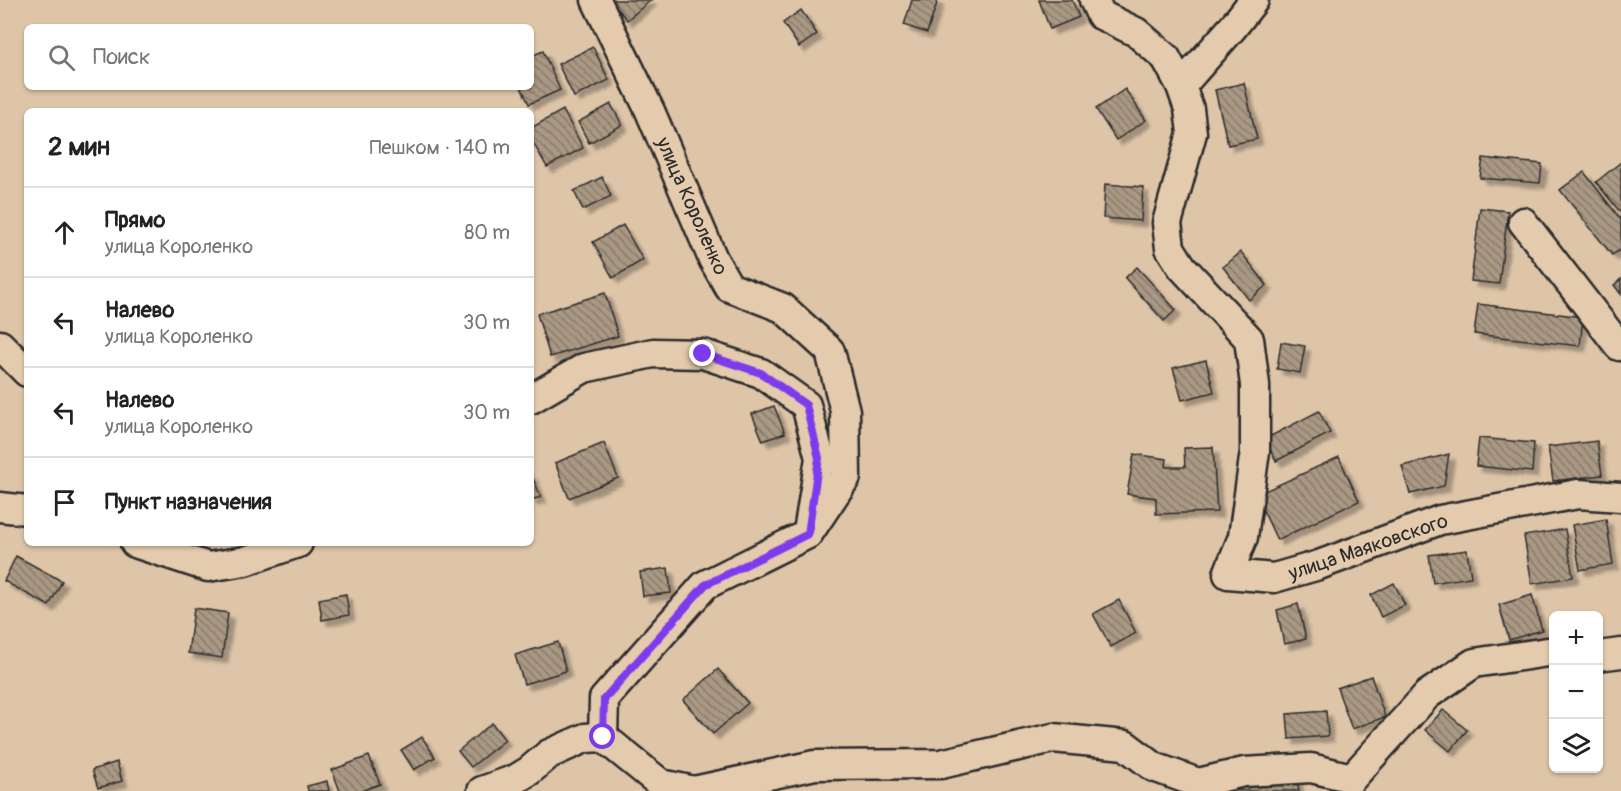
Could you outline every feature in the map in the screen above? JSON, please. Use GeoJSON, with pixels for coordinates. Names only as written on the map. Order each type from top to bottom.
{"type":"FeatureCollection","features":[{"type":"Feature","properties":{"kind":"street","name":"улица Короленко"},"geometry":{"type":"LineString","coordinates":[[596,0],[650,111],[713,259],[729,287],[783,308],[830,351],[845,411],[846,477],[808,534],[705,585],[604,699],[603,737]]}},
{"type":"Feature","properties":{"kind":"street","name":"улица Маяковского"},"geometry":{"type":"LineString","coordinates":[[1094,0],[1101,15],[1136,32],[1166,58],[1181,86],[1189,109],[1192,133],[1167,223],[1170,248],[1182,267],[1249,339],[1255,385],[1255,451],[1243,537],[1228,574],[1274,578],[1319,565],[1440,520],[1578,494],[1621,497]]}},
{"type":"Feature","properties":{"kind":"street"},"geometry":{"type":"LineString","coordinates":[[1181,86],[1254,0]]}},
{"type":"Feature","properties":{"kind":"street"},"geometry":{"type":"LineString","coordinates":[[1523,222],[1619,346],[1621,344]]}},
{"type":"Feature","properties":{"kind":"street"},"geometry":{"type":"LineString","coordinates":[[0,345],[24,369]]}},
{"type":"Feature","properties":{"kind":"street"},"geometry":{"type":"LineString","coordinates":[[534,397],[584,368],[653,353],[703,354],[761,373],[806,405],[819,458],[808,534]]}},
{"type":"Feature","properties":{"kind":"street"},"geometry":{"type":"LineString","coordinates":[[0,507],[24,510]]}},
{"type":"Feature","properties":{"kind":"street"},"geometry":{"type":"LineString","coordinates":[[144,546],[208,567],[245,561],[289,546]]}},
{"type":"Feature","properties":{"kind":"street"},"geometry":{"type":"LineString","coordinates":[[220,546],[245,561]]}},
{"type":"Feature","properties":{"kind":"street"},"geometry":{"type":"LineString","coordinates":[[482,791],[516,779],[549,754],[585,738],[603,737],[661,784],[694,791],[815,765],[941,764],[1053,738],[1125,745],[1154,767],[1198,783],[1244,772],[1311,768],[1357,784],[1427,695],[1474,663],[1549,652]]}},
{"type":"Feature","properties":{"kind":"street"},"geometry":{"type":"LineString","coordinates":[[1603,655],[1621,653]]}},
{"type":"Feature","properties":{"kind":"building"},"geometry":{"type":"Polygon","coordinates":[[[611,0],[651,0],[627,20],[611,0]]]}},
{"type":"Feature","properties":{"kind":"building"},"geometry":{"type":"Polygon","coordinates":[[[912,0],[938,0],[927,33],[904,25],[912,0]]]}},
{"type":"Feature","properties":{"kind":"building"},"geometry":{"type":"Polygon","coordinates":[[[1039,0],[1072,0],[1079,17],[1050,29],[1039,0]]]}},
{"type":"Feature","properties":{"kind":"building"},"geometry":{"type":"Polygon","coordinates":[[[801,10],[817,34],[799,47],[783,23],[801,10]]]}},
{"type":"Feature","properties":{"kind":"building"},"geometry":{"type":"Polygon","coordinates":[[[593,47],[609,80],[574,97],[558,64],[593,47]]]}},
{"type":"Feature","properties":{"kind":"building"},"geometry":{"type":"Polygon","coordinates":[[[543,51],[560,90],[529,104],[522,90],[534,90],[534,55],[543,51]]]}},
{"type":"Feature","properties":{"kind":"building"},"geometry":{"type":"Polygon","coordinates":[[[1244,83],[1257,139],[1228,145],[1215,90],[1244,83]]]}},
{"type":"Feature","properties":{"kind":"building"},"geometry":{"type":"Polygon","coordinates":[[[1125,89],[1146,120],[1116,140],[1096,109],[1125,89]]]}},
{"type":"Feature","properties":{"kind":"building"},"geometry":{"type":"Polygon","coordinates":[[[611,104],[622,125],[589,143],[578,122],[611,104]]]}},
{"type":"Feature","properties":{"kind":"building"},"geometry":{"type":"Polygon","coordinates":[[[563,110],[583,148],[547,167],[534,144],[534,126],[563,110]]]}},
{"type":"Feature","properties":{"kind":"building"},"geometry":{"type":"Polygon","coordinates":[[[1483,158],[1542,164],[1540,183],[1480,178],[1483,158]]]}},
{"type":"Feature","properties":{"kind":"building"},"geometry":{"type":"Polygon","coordinates":[[[1621,162],[1621,213],[1596,182],[1621,162]]]}},
{"type":"Feature","properties":{"kind":"building"},"geometry":{"type":"Polygon","coordinates":[[[1584,172],[1621,220],[1621,249],[1612,255],[1560,190],[1584,172]]]}},
{"type":"Feature","properties":{"kind":"building"},"geometry":{"type":"Polygon","coordinates":[[[602,177],[611,196],[583,210],[574,191],[602,177]]]}},
{"type":"Feature","properties":{"kind":"building"},"geometry":{"type":"Polygon","coordinates":[[[1105,184],[1143,187],[1141,221],[1103,218],[1105,184]]]}},
{"type":"Feature","properties":{"kind":"building"},"geometry":{"type":"Polygon","coordinates":[[[1480,208],[1508,211],[1499,284],[1471,281],[1480,208]]]}},
{"type":"Feature","properties":{"kind":"building"},"geometry":{"type":"Polygon","coordinates":[[[623,225],[643,260],[613,278],[593,242],[623,225]]]}},
{"type":"Feature","properties":{"kind":"building"},"geometry":{"type":"Polygon","coordinates":[[[1241,252],[1267,285],[1249,300],[1223,267],[1241,252]]]}},
{"type":"Feature","properties":{"kind":"building"},"geometry":{"type":"Polygon","coordinates":[[[1137,267],[1176,310],[1164,321],[1125,278],[1137,267]]]}},
{"type":"Feature","properties":{"kind":"building"},"geometry":{"type":"Polygon","coordinates":[[[1621,279],[1621,294],[1614,285],[1621,279]]]}},
{"type":"Feature","properties":{"kind":"building"},"geometry":{"type":"Polygon","coordinates":[[[605,293],[618,336],[550,357],[537,314],[605,293]]]}},
{"type":"Feature","properties":{"kind":"building"},"geometry":{"type":"Polygon","coordinates":[[[1478,304],[1583,317],[1580,346],[1474,334],[1478,304]]]}},
{"type":"Feature","properties":{"kind":"building"},"geometry":{"type":"Polygon","coordinates":[[[1281,342],[1305,346],[1300,373],[1277,369],[1281,342]]]}},
{"type":"Feature","properties":{"kind":"building"},"geometry":{"type":"Polygon","coordinates":[[[1206,360],[1214,392],[1182,400],[1173,368],[1206,360]]]}},
{"type":"Feature","properties":{"kind":"building"},"geometry":{"type":"Polygon","coordinates":[[[774,406],[785,433],[763,441],[752,414],[774,406]]]}},
{"type":"Feature","properties":{"kind":"building"},"geometry":{"type":"Polygon","coordinates":[[[1319,411],[1330,433],[1276,461],[1265,439],[1319,411]]]}},
{"type":"Feature","properties":{"kind":"building"},"geometry":{"type":"Polygon","coordinates":[[[1479,438],[1534,443],[1532,472],[1476,466],[1479,438]]]}},
{"type":"Feature","properties":{"kind":"building"},"geometry":{"type":"Polygon","coordinates":[[[1597,441],[1602,475],[1553,481],[1548,447],[1597,441]]]}},
{"type":"Feature","properties":{"kind":"building"},"geometry":{"type":"Polygon","coordinates":[[[604,443],[618,478],[569,498],[555,463],[604,443]]]}},
{"type":"Feature","properties":{"kind":"building"},"geometry":{"type":"Polygon","coordinates":[[[1213,447],[1217,512],[1156,514],[1156,498],[1127,494],[1134,454],[1167,459],[1166,467],[1185,467],[1184,448],[1213,447]]]}},
{"type":"Feature","properties":{"kind":"building"},"geometry":{"type":"Polygon","coordinates":[[[1449,454],[1444,486],[1410,494],[1402,466],[1449,454]]]}},
{"type":"Feature","properties":{"kind":"building"},"geometry":{"type":"Polygon","coordinates":[[[1339,457],[1359,501],[1277,540],[1256,495],[1339,457]]]}},
{"type":"Feature","properties":{"kind":"building"},"geometry":{"type":"Polygon","coordinates":[[[534,480],[541,497],[534,499],[534,480]]]}},
{"type":"Feature","properties":{"kind":"building"},"geometry":{"type":"Polygon","coordinates":[[[1606,519],[1613,564],[1580,570],[1572,525],[1606,519]]]}},
{"type":"Feature","properties":{"kind":"building"},"geometry":{"type":"Polygon","coordinates":[[[1565,529],[1573,577],[1532,584],[1524,536],[1565,529]]]}},
{"type":"Feature","properties":{"kind":"building"},"geometry":{"type":"Polygon","coordinates":[[[1467,550],[1471,577],[1433,583],[1429,555],[1467,550]]]}},
{"type":"Feature","properties":{"kind":"building"},"geometry":{"type":"Polygon","coordinates":[[[16,556],[62,581],[49,606],[4,581],[16,556]]]}},
{"type":"Feature","properties":{"kind":"building"},"geometry":{"type":"Polygon","coordinates":[[[668,568],[671,593],[643,596],[640,572],[668,568]]]}},
{"type":"Feature","properties":{"kind":"building"},"geometry":{"type":"Polygon","coordinates":[[[1394,583],[1405,605],[1381,617],[1371,595],[1394,583]]]}},
{"type":"Feature","properties":{"kind":"building"},"geometry":{"type":"Polygon","coordinates":[[[346,594],[349,615],[322,620],[319,599],[346,594]]]}},
{"type":"Feature","properties":{"kind":"building"},"geometry":{"type":"Polygon","coordinates":[[[1532,595],[1542,630],[1509,640],[1499,605],[1532,595]]]}},
{"type":"Feature","properties":{"kind":"building"},"geometry":{"type":"Polygon","coordinates":[[[1119,600],[1136,633],[1111,647],[1093,614],[1119,600]]]}},
{"type":"Feature","properties":{"kind":"building"},"geometry":{"type":"Polygon","coordinates":[[[1298,604],[1306,639],[1284,644],[1277,610],[1298,604]]]}},
{"type":"Feature","properties":{"kind":"building"},"geometry":{"type":"Polygon","coordinates":[[[194,608],[228,613],[222,658],[188,653],[194,608]]]}},
{"type":"Feature","properties":{"kind":"building"},"geometry":{"type":"Polygon","coordinates":[[[558,642],[566,671],[524,684],[515,655],[558,642]]]}},
{"type":"Feature","properties":{"kind":"building"},"geometry":{"type":"Polygon","coordinates":[[[718,669],[748,703],[713,734],[683,700],[718,669]]]}},
{"type":"Feature","properties":{"kind":"building"},"geometry":{"type":"Polygon","coordinates":[[[1371,676],[1385,717],[1352,729],[1337,688],[1371,676]]]}},
{"type":"Feature","properties":{"kind":"building"},"geometry":{"type":"Polygon","coordinates":[[[1443,710],[1467,730],[1450,751],[1425,730],[1443,710]]]}},
{"type":"Feature","properties":{"kind":"building"},"geometry":{"type":"Polygon","coordinates":[[[1326,711],[1328,736],[1289,739],[1287,714],[1326,711]]]}},
{"type":"Feature","properties":{"kind":"building"},"geometry":{"type":"Polygon","coordinates":[[[492,723],[505,740],[471,767],[458,751],[492,723]]]}},
{"type":"Feature","properties":{"kind":"building"},"geometry":{"type":"Polygon","coordinates":[[[422,737],[435,757],[414,770],[401,750],[422,737]]]}},
{"type":"Feature","properties":{"kind":"building"},"geometry":{"type":"Polygon","coordinates":[[[369,756],[380,784],[361,791],[340,791],[332,770],[369,756]]]}},
{"type":"Feature","properties":{"kind":"building"},"geometry":{"type":"Polygon","coordinates":[[[117,762],[122,781],[98,788],[92,770],[117,762]]]}},
{"type":"Feature","properties":{"kind":"building"},"geometry":{"type":"Polygon","coordinates":[[[1296,776],[1299,791],[1234,791],[1234,789],[1296,776]]]}},
{"type":"Feature","properties":{"kind":"building"},"geometry":{"type":"Polygon","coordinates":[[[327,781],[329,791],[308,791],[307,786],[327,781]]]}},
{"type":"Feature","properties":{"kind":"route"},"geometry":{"type":"LineString","coordinates":[[603,737],[604,699],[705,585],[808,534],[819,458],[806,405],[761,373],[703,354]]}}]}
